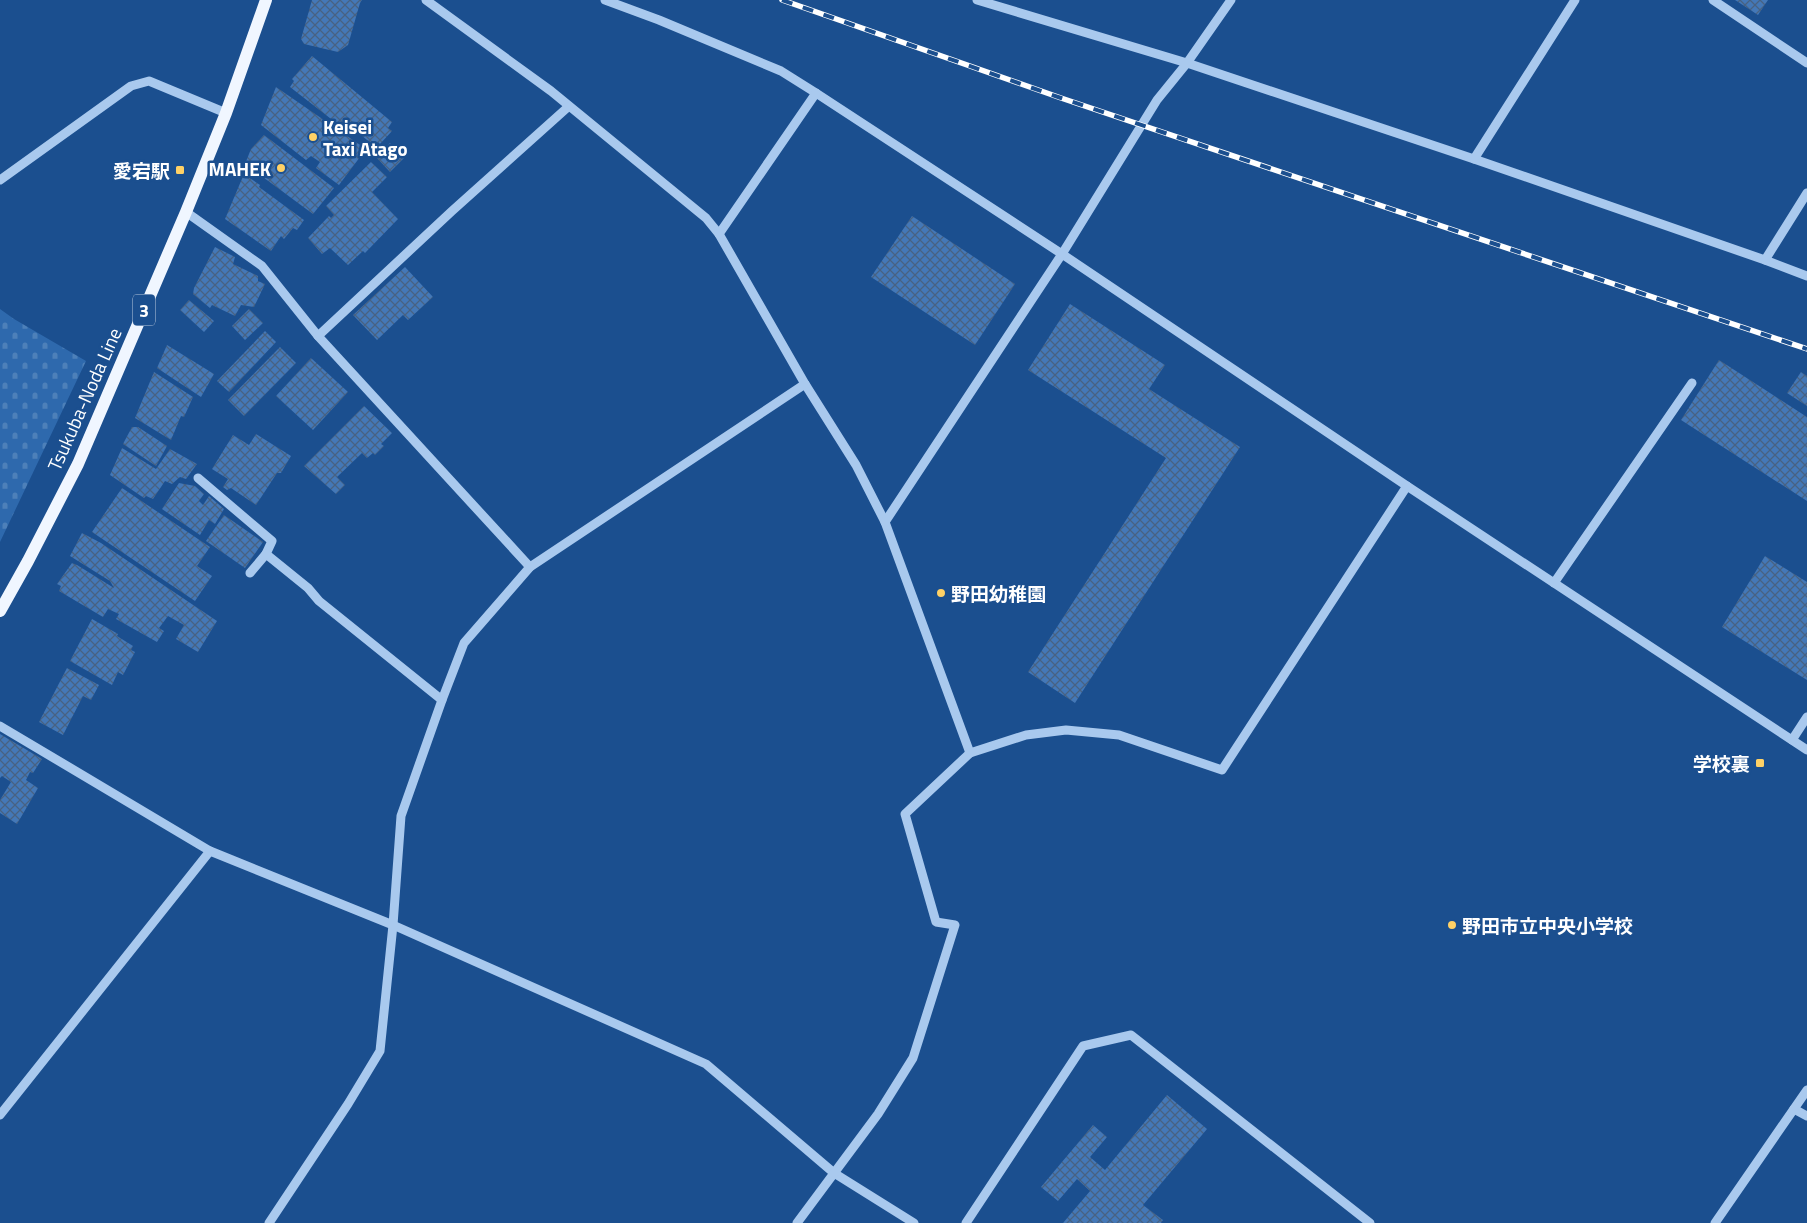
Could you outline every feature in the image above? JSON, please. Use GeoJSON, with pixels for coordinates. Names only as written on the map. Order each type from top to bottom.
{"type":"FeatureCollection","features":[{"type":"Feature","properties":{"kind":"main road","name":"Tsukuba-Noda Line"},"geometry":{"type":"LineString","coordinates":[[0,611],[78,464],[186,212],[226,113],[266,0]]}},
{"type":"Feature","properties":{"kind":"street"},"geometry":{"type":"LineString","coordinates":[[426,0],[551,91],[568,107],[706,218],[719,234],[805,384],[856,465],[885,522],[970,753]]}},
{"type":"Feature","properties":{"kind":"street"},"geometry":{"type":"LineString","coordinates":[[605,0],[659,20],[781,72],[816,93],[1062,254],[1407,486],[1807,750]]}},
{"type":"Feature","properties":{"kind":"street"},"geometry":{"type":"LineString","coordinates":[[977,0],[1187,63],[1474,159],[1807,276]]}},
{"type":"Feature","properties":{"kind":"street"},"geometry":{"type":"LineString","coordinates":[[885,522],[1062,254],[1157,100],[1187,63],[1230,0]]}},
{"type":"Feature","properties":{"kind":"street"},"geometry":{"type":"LineString","coordinates":[[1474,159],[1575,0]]}},
{"type":"Feature","properties":{"kind":"street"},"geometry":{"type":"LineString","coordinates":[[1713,0],[1807,63]]}},
{"type":"Feature","properties":{"kind":"street"},"geometry":{"type":"LineString","coordinates":[[0,180],[131,86],[148,81],[226,113]]}},
{"type":"Feature","properties":{"kind":"street"},"geometry":{"type":"LineString","coordinates":[[719,234],[816,93]]}},
{"type":"Feature","properties":{"kind":"street"},"geometry":{"type":"LineString","coordinates":[[318,336],[452,211],[568,107]]}},
{"type":"Feature","properties":{"kind":"street"},"geometry":{"type":"LineString","coordinates":[[1765,260],[1807,193]]}},
{"type":"Feature","properties":{"kind":"street"},"geometry":{"type":"LineString","coordinates":[[186,212],[262,266],[318,336],[530,567]]}},
{"type":"Feature","properties":{"kind":"street"},"geometry":{"type":"LineString","coordinates":[[1554,583],[1692,383]]}},
{"type":"Feature","properties":{"kind":"street"},"geometry":{"type":"LineString","coordinates":[[269,1223],[348,1104],[380,1051],[393,925],[401,816],[464,643],[530,567],[805,384]]}},
{"type":"Feature","properties":{"kind":"street"},"geometry":{"type":"LineString","coordinates":[[198,478],[272,541],[266,554],[250,573]]}},
{"type":"Feature","properties":{"kind":"street"},"geometry":{"type":"LineString","coordinates":[[797,1223],[878,1114],[912,1058],[955,925],[936,922],[906,814],[970,753],[1026,735],[1066,730],[1119,735],[1222,770],[1407,486]]}},
{"type":"Feature","properties":{"kind":"street"},"geometry":{"type":"LineString","coordinates":[[266,554],[308,588],[319,601],[442,700]]}},
{"type":"Feature","properties":{"kind":"street"},"geometry":{"type":"LineString","coordinates":[[1792,740],[1807,717]]}},
{"type":"Feature","properties":{"kind":"street"},"geometry":{"type":"LineString","coordinates":[[0,726],[210,851],[393,925],[706,1064],[834,1173],[914,1223]]}},
{"type":"Feature","properties":{"kind":"street"},"geometry":{"type":"LineString","coordinates":[[0,1115],[210,851]]}},
{"type":"Feature","properties":{"kind":"street"},"geometry":{"type":"LineString","coordinates":[[966,1223],[1083,1046],[1132,1035],[1370,1223]]}},
{"type":"Feature","properties":{"kind":"street"},"geometry":{"type":"LineString","coordinates":[[1715,1223],[1807,1090]]}},
{"type":"Feature","properties":{"kind":"street"},"geometry":{"type":"LineString","coordinates":[[1794,1109],[1807,1116]]}},
{"type":"Feature","properties":{"kind":"green space"},"geometry":{"type":"Polygon","coordinates":[[[0,309],[86,361],[0,542],[0,309]]]}},
{"type":"Feature","properties":{"kind":"building"},"geometry":{"type":"Polygon","coordinates":[[[312,0],[362,0],[348,45],[338,52],[304,44],[301,39],[312,0]]]}},
{"type":"Feature","properties":{"kind":"building"},"geometry":{"type":"Polygon","coordinates":[[[1735,0],[1768,0],[1758,15],[1735,0]]]}},
{"type":"Feature","properties":{"kind":"building"},"geometry":{"type":"Polygon","coordinates":[[[312,56],[392,122],[388,128],[392,131],[380,144],[378,142],[374,146],[353,128],[349,133],[290,87],[294,81],[292,79],[312,56]]]}},
{"type":"Feature","properties":{"kind":"building","name":"Keisei Taxi Atago"},"geometry":{"type":"Polygon","coordinates":[[[276,87],[366,149],[339,185],[316,168],[320,162],[311,156],[306,160],[261,125],[276,87]]]}},
{"type":"Feature","properties":{"kind":"building"},"geometry":{"type":"Polygon","coordinates":[[[264,135],[334,188],[313,214],[245,164],[251,149],[264,135]]]}},
{"type":"Feature","properties":{"kind":"building"},"geometry":{"type":"Polygon","coordinates":[[[390,143],[404,158],[390,172],[376,157],[390,143]]]}},
{"type":"Feature","properties":{"kind":"building"},"geometry":{"type":"Polygon","coordinates":[[[371,162],[387,177],[372,192],[398,219],[365,253],[363,251],[348,265],[330,248],[322,254],[308,238],[329,216],[331,218],[334,215],[326,206],[371,162]]]}},
{"type":"Feature","properties":{"kind":"building"},"geometry":{"type":"Polygon","coordinates":[[[244,174],[304,220],[297,230],[293,228],[284,239],[281,236],[271,251],[225,219],[244,174]]]}},
{"type":"Feature","properties":{"kind":"building"},"geometry":{"type":"Polygon","coordinates":[[[912,216],[1015,284],[975,345],[871,277],[912,216]]]}},
{"type":"Feature","properties":{"kind":"building"},"geometry":{"type":"Polygon","coordinates":[[[215,247],[235,257],[233,264],[258,276],[258,281],[265,284],[254,307],[241,305],[235,316],[212,305],[210,308],[193,294],[194,288],[215,247]]]}},
{"type":"Feature","properties":{"kind":"building"},"geometry":{"type":"Polygon","coordinates":[[[405,267],[433,297],[408,320],[403,315],[377,340],[353,315],[405,267]]]}},
{"type":"Feature","properties":{"kind":"building"},"geometry":{"type":"Polygon","coordinates":[[[189,300],[214,321],[204,332],[180,310],[189,300]]]}},
{"type":"Feature","properties":{"kind":"building"},"geometry":{"type":"Polygon","coordinates":[[[1070,304],[1165,365],[1149,389],[1240,447],[1075,703],[1028,672],[1166,458],[1028,370],[1070,304]]]}},
{"type":"Feature","properties":{"kind":"building"},"geometry":{"type":"Polygon","coordinates":[[[249,309],[263,323],[245,340],[232,326],[249,309]]]}},
{"type":"Feature","properties":{"kind":"building"},"geometry":{"type":"Polygon","coordinates":[[[265,331],[276,342],[229,392],[217,381],[265,331]]]}},
{"type":"Feature","properties":{"kind":"building"},"geometry":{"type":"Polygon","coordinates":[[[167,345],[214,374],[201,397],[157,368],[167,345]]]}},
{"type":"Feature","properties":{"kind":"building"},"geometry":{"type":"Polygon","coordinates":[[[280,347],[296,363],[244,416],[228,400],[280,347]]]}},
{"type":"Feature","properties":{"kind":"building"},"geometry":{"type":"Polygon","coordinates":[[[311,358],[348,392],[313,430],[276,396],[311,358]]]}},
{"type":"Feature","properties":{"kind":"building"},"geometry":{"type":"Polygon","coordinates":[[[1719,360],[1807,417],[1807,501],[1681,420],[1719,360]]]}},
{"type":"Feature","properties":{"kind":"building"},"geometry":{"type":"Polygon","coordinates":[[[154,372],[193,397],[184,417],[181,416],[171,440],[135,418],[154,372]]]}},
{"type":"Feature","properties":{"kind":"building"},"geometry":{"type":"Polygon","coordinates":[[[1801,372],[1807,376],[1807,406],[1787,393],[1801,372]]]}},
{"type":"Feature","properties":{"kind":"building"},"geometry":{"type":"Polygon","coordinates":[[[364,406],[392,433],[381,444],[384,446],[375,455],[373,453],[367,458],[362,453],[337,477],[345,485],[336,494],[304,466],[364,406]]]}},
{"type":"Feature","properties":{"kind":"building"},"geometry":{"type":"Polygon","coordinates":[[[132,427],[138,427],[167,446],[156,466],[123,444],[132,427]]]}},
{"type":"Feature","properties":{"kind":"building"},"geometry":{"type":"Polygon","coordinates":[[[256,434],[291,456],[281,473],[277,473],[256,505],[231,488],[227,490],[223,487],[228,479],[212,469],[233,435],[249,445],[256,434]]]}},
{"type":"Feature","properties":{"kind":"building"},"geometry":{"type":"Polygon","coordinates":[[[122,448],[156,469],[170,449],[197,464],[186,479],[180,477],[172,484],[165,481],[153,499],[146,496],[144,498],[110,475],[122,448]]]}},
{"type":"Feature","properties":{"kind":"building"},"geometry":{"type":"Polygon","coordinates":[[[179,483],[195,486],[204,494],[199,501],[203,505],[209,496],[224,509],[215,524],[209,520],[200,535],[162,509],[179,483]]]}},
{"type":"Feature","properties":{"kind":"building"},"geometry":{"type":"Polygon","coordinates":[[[122,488],[210,547],[197,566],[212,576],[195,601],[92,532],[122,488]]]}},
{"type":"Feature","properties":{"kind":"building"},"geometry":{"type":"Polygon","coordinates":[[[224,515],[263,542],[245,568],[206,541],[224,515]]]}},
{"type":"Feature","properties":{"kind":"building"},"geometry":{"type":"Polygon","coordinates":[[[82,533],[101,543],[217,621],[198,652],[176,639],[184,625],[168,616],[159,628],[164,631],[157,642],[116,619],[119,614],[108,609],[103,617],[59,591],[61,586],[57,584],[72,563],[114,588],[110,581],[70,556],[82,533]]]}},
{"type":"Feature","properties":{"kind":"building"},"geometry":{"type":"Polygon","coordinates":[[[1765,556],[1807,582],[1807,680],[1722,627],[1765,556]]]}},
{"type":"Feature","properties":{"kind":"building"},"geometry":{"type":"Polygon","coordinates":[[[92,619],[118,634],[117,636],[133,646],[131,650],[135,652],[123,675],[118,672],[112,685],[70,661],[92,619]]]}},
{"type":"Feature","properties":{"kind":"building"},"geometry":{"type":"Polygon","coordinates":[[[67,668],[99,685],[91,700],[83,696],[63,735],[39,722],[67,668]]]}},
{"type":"Feature","properties":{"kind":"building"},"geometry":{"type":"Polygon","coordinates":[[[0,734],[42,759],[33,773],[30,772],[26,780],[38,788],[17,824],[0,813],[0,800],[11,782],[2,776],[0,778],[0,734]]]}},
{"type":"Feature","properties":{"kind":"building"},"geometry":{"type":"Polygon","coordinates":[[[1167,1095],[1207,1129],[1143,1205],[1163,1220],[1161,1223],[1063,1223],[1090,1191],[1077,1179],[1058,1201],[1041,1187],[1093,1125],[1107,1137],[1090,1157],[1105,1170],[1167,1095]]]}},
{"type":"Feature","properties":{"kind":"railway"},"geometry":{"type":"LineString","coordinates":[[782,0],[1061,98],[1807,349]]}},
{"type":"Feature","properties":{"kind":"place","name":"Keisei Taxi Atago"},"geometry":{"type":"Point","coordinates":[313,137]}},
{"type":"Feature","properties":{"kind":"place","name":"MAHEK"},"geometry":{"type":"Point","coordinates":[281,168]}},
{"type":"Feature","properties":{"kind":"place","name":"愛宕駅"},"geometry":{"type":"Point","coordinates":[180,170]}},
{"type":"Feature","properties":{"kind":"place","name":"野田幼稚園"},"geometry":{"type":"Point","coordinates":[941,593]}},
{"type":"Feature","properties":{"kind":"place","name":"学校裏"},"geometry":{"type":"Point","coordinates":[1760,763]}},
{"type":"Feature","properties":{"kind":"place","name":"野田市立中央小学校"},"geometry":{"type":"Point","coordinates":[1452,925]}}]}
